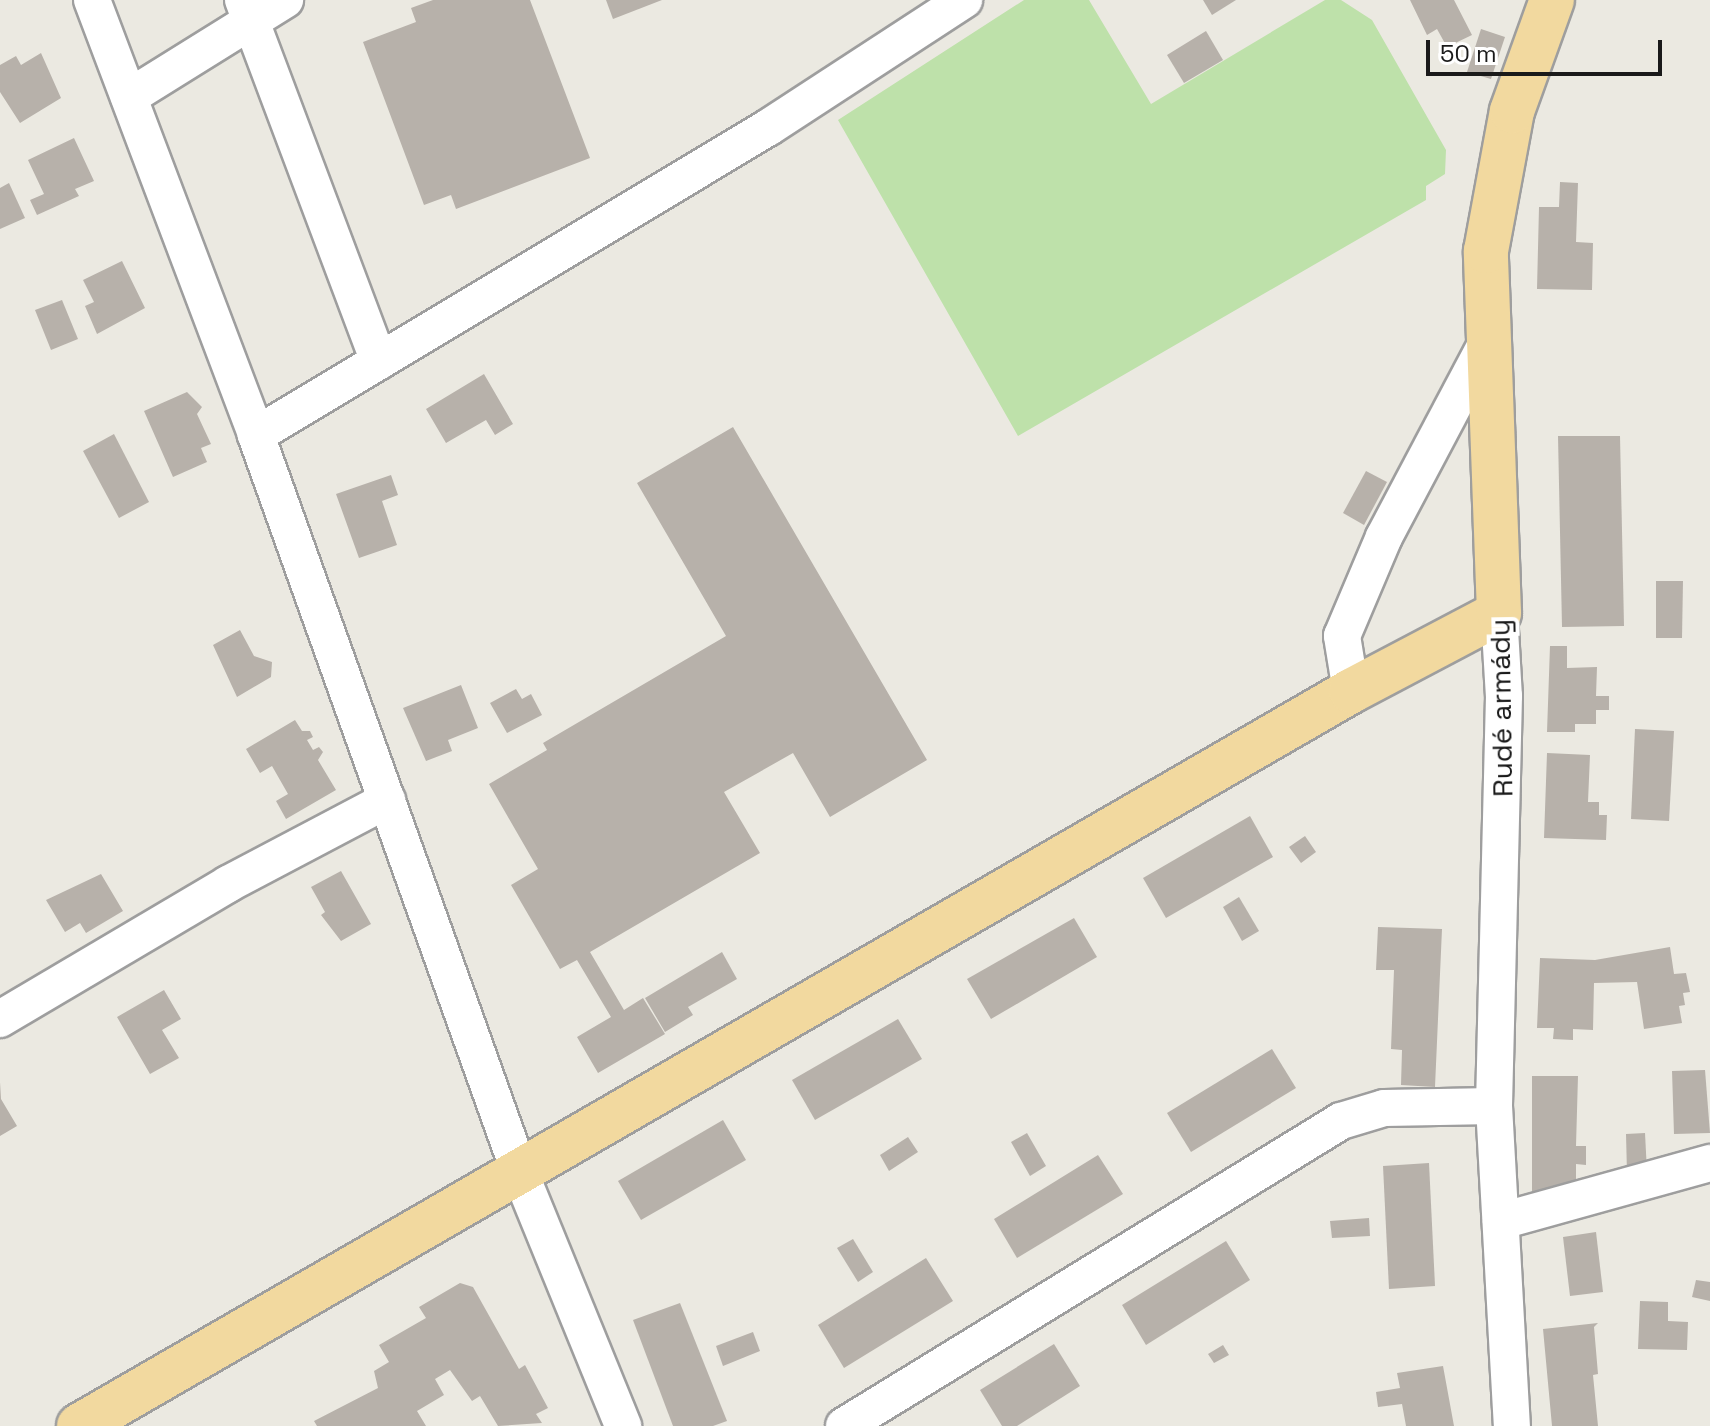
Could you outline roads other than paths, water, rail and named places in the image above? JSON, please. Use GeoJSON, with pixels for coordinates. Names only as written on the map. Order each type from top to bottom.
{"type":"FeatureCollection","features":[{"type":"Feature","properties":{"kind":"main road","name":"Rudé armády"},"geometry":{"type":"LineString","coordinates":[[1499,613],[1486,251],[1496,180],[1512,111],[1552,0]]}},
{"type":"Feature","properties":{"kind":"main road"},"geometry":{"type":"LineString","coordinates":[[89,1424],[1351,691],[1499,613]]}},
{"type":"Feature","properties":{"kind":"street"},"geometry":{"type":"LineString","coordinates":[[92,0],[256,435],[520,1173],[623,1426]]}},
{"type":"Feature","properties":{"kind":"street"},"geometry":{"type":"LineString","coordinates":[[129,97],[247,11],[285,0]]}},
{"type":"Feature","properties":{"kind":"street"},"geometry":{"type":"LineString","coordinates":[[256,435],[769,127],[964,0]]}},
{"type":"Feature","properties":{"kind":"street"},"geometry":{"type":"LineString","coordinates":[[247,11],[379,361]]}},
{"type":"Feature","properties":{"kind":"street"},"geometry":{"type":"LineString","coordinates":[[1351,691],[1342,636],[1384,537],[1489,339]]}},
{"type":"Feature","properties":{"kind":"street","name":"Rudé armády"},"geometry":{"type":"LineString","coordinates":[[1499,613],[1504,712],[1494,1106],[1512,1426]]}},
{"type":"Feature","properties":{"kind":"street"},"geometry":{"type":"LineString","coordinates":[[0,1019],[228,884],[387,800]]}},
{"type":"Feature","properties":{"kind":"street"},"geometry":{"type":"LineString","coordinates":[[844,1426],[1341,1121],[1384,1108],[1494,1106]]}},
{"type":"Feature","properties":{"kind":"street"},"geometry":{"type":"LineString","coordinates":[[1501,1221],[1710,1163]]}}]}
